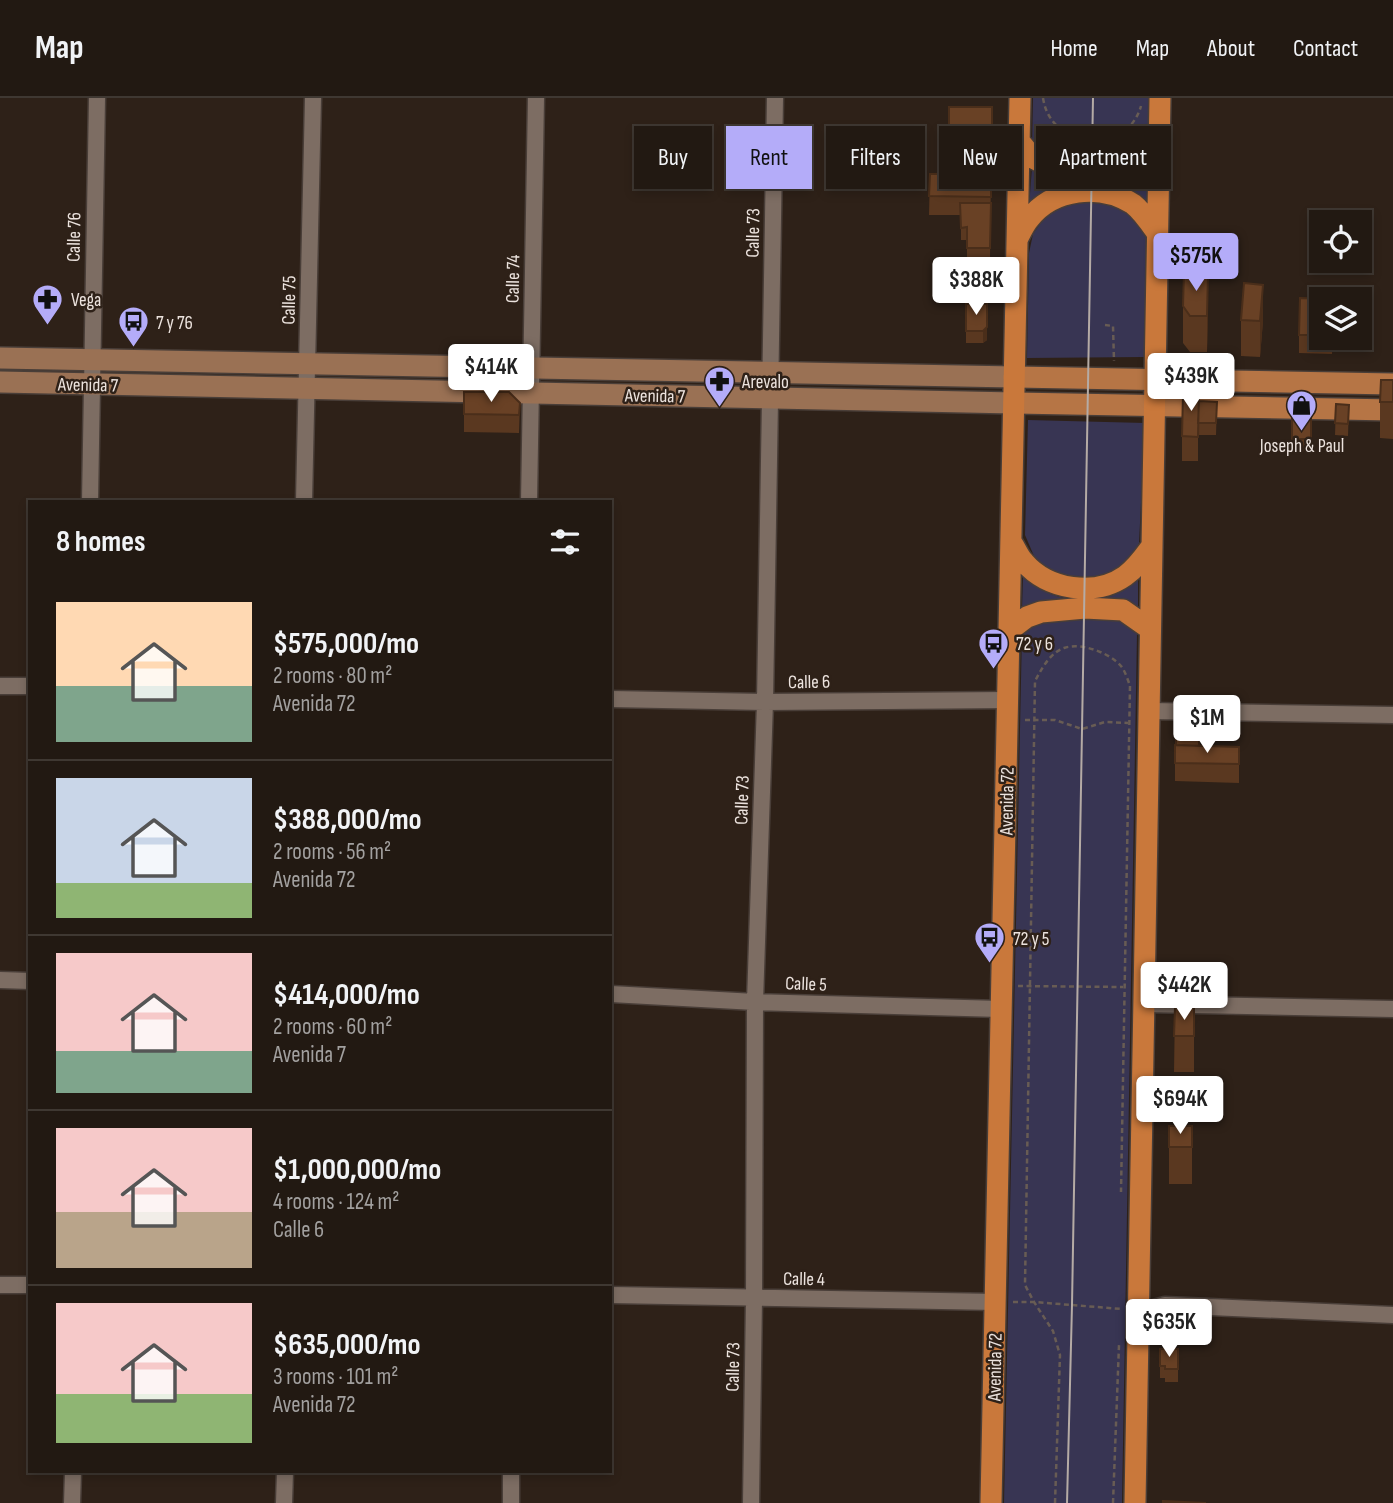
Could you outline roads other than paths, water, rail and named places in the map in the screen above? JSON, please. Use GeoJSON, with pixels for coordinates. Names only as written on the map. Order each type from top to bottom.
{"type":"FeatureCollection","features":[{"type":"Feature","properties":{"kind":"highway","name":"Avenida 72"},"geometry":{"type":"LineString","coordinates":[[1019,126],[1020,98]]}},
{"type":"Feature","properties":{"kind":"highway"},"geometry":{"type":"LineString","coordinates":[[1151,99],[1156,126]]}},
{"type":"Feature","properties":{"kind":"highway"},"geometry":{"type":"LineString","coordinates":[[1022,145],[1036,160]]}},
{"type":"Feature","properties":{"kind":"highway","name":"Avenida 72"},"geometry":{"type":"LineString","coordinates":[[992,1503],[1018,189]]}},
{"type":"Feature","properties":{"kind":"highway"},"geometry":{"type":"LineString","coordinates":[[1135,1503],[1139,1312],[1137,992],[1149,711],[1158,189]]}},
{"type":"Feature","properties":{"kind":"highway"},"geometry":{"type":"LineString","coordinates":[[1017,238],[1029,218],[1046,203],[1067,193],[1090,190],[1113,194],[1133,205],[1147,218],[1157,233]]}},
{"type":"Feature","properties":{"kind":"highway"},"geometry":{"type":"LineString","coordinates":[[1012,543],[1024,563],[1041,577],[1062,586],[1085,589],[1105,586],[1124,577],[1139,564],[1151,547]]}},
{"type":"Feature","properties":{"kind":"highway"},"geometry":{"type":"LineString","coordinates":[[1010,630],[1027,617],[1041,612],[1085,608],[1123,610],[1150,629]]}},
{"type":"Feature","properties":{"kind":"main road","name":"Avenida 7"},"geometry":{"type":"LineString","coordinates":[[0,358],[1393,384]]}},
{"type":"Feature","properties":{"kind":"main road","name":"Avenida 7"},"geometry":{"type":"LineString","coordinates":[[0,382],[1393,410]]}},
{"type":"Feature","properties":{"kind":"street","name":"Calle 76"},"geometry":{"type":"LineString","coordinates":[[90,500],[97,98]]}},
{"type":"Feature","properties":{"kind":"street","name":"Calle 75"},"geometry":{"type":"LineString","coordinates":[[304,500],[313,98]]}},
{"type":"Feature","properties":{"kind":"street","name":"Calle 74"},"geometry":{"type":"LineString","coordinates":[[529,500],[536,98]]}},
{"type":"Feature","properties":{"kind":"street","name":"Calle 73"},"geometry":{"type":"LineString","coordinates":[[751,1503],[755,1002],[765,702],[775,98]]}},
{"type":"Feature","properties":{"kind":"street"},"geometry":{"type":"LineString","coordinates":[[0,686],[28,687]]}},
{"type":"Feature","properties":{"kind":"street","name":"Calle 6"},"geometry":{"type":"LineString","coordinates":[[612,699],[1008,710]]}},
{"type":"Feature","properties":{"kind":"street"},"geometry":{"type":"LineString","coordinates":[[1149,711],[1393,715]]}},
{"type":"Feature","properties":{"kind":"street"},"geometry":{"type":"LineString","coordinates":[[0,980],[28,981]]}},
{"type":"Feature","properties":{"kind":"street"},"geometry":{"type":"LineString","coordinates":[[1137,992],[1393,1009]]}},
{"type":"Feature","properties":{"kind":"street","name":"Calle 5"},"geometry":{"type":"LineString","coordinates":[[612,994],[755,1002],[1000,1009]]}},
{"type":"Feature","properties":{"kind":"street"},"geometry":{"type":"LineString","coordinates":[[0,1285],[28,1286]]}},
{"type":"Feature","properties":{"kind":"street","name":"Calle 4"},"geometry":{"type":"LineString","coordinates":[[612,1295],[996,1302]]}},
{"type":"Feature","properties":{"kind":"street"},"geometry":{"type":"LineString","coordinates":[[1139,1312],[1165,1305],[1393,1315]]}},
{"type":"Feature","properties":{"kind":"street"},"geometry":{"type":"LineString","coordinates":[[72,1473],[72,1503]]}},
{"type":"Feature","properties":{"kind":"street"},"geometry":{"type":"LineString","coordinates":[[284,1503],[285,1473]]}},
{"type":"Feature","properties":{"kind":"street"},"geometry":{"type":"LineString","coordinates":[[511,1473],[511,1503]]}},
{"type":"Feature","properties":{"kind":"tram line"},"geometry":{"type":"LineString","coordinates":[[1067,1503],[1093,98]]}},
{"type":"Feature","properties":{"kind":"place","name":"Vega"},"geometry":{"type":"Point","coordinates":[48,326]}},
{"type":"Feature","properties":{"kind":"place","name":"7 y 76"},"geometry":{"type":"Point","coordinates":[133,349]}},
{"type":"Feature","properties":{"kind":"place","name":"Arevalo"},"geometry":{"type":"Point","coordinates":[719,408]}},
{"type":"Feature","properties":{"kind":"place","name":"Joseph & Paul"},"geometry":{"type":"Point","coordinates":[1302,433]}},
{"type":"Feature","properties":{"kind":"place","name":"72 y 6"},"geometry":{"type":"Point","coordinates":[993,670]}},
{"type":"Feature","properties":{"kind":"place","name":"72 y 5"},"geometry":{"type":"Point","coordinates":[990,965]}}]}
